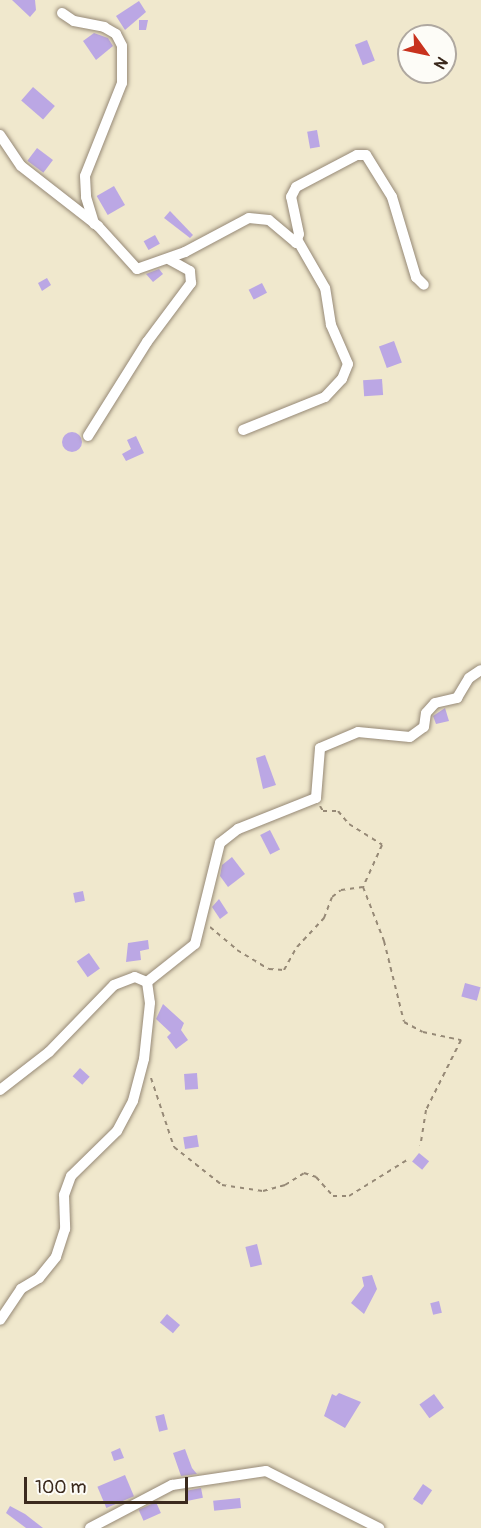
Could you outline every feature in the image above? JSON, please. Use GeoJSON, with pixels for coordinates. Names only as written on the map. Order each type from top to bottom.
{"type":"FeatureCollection","features":[{"type":"Feature","properties":{"kind":"street"},"geometry":{"type":"LineString","coordinates":[[62,13],[74,21],[104,27],[116,34],[122,46],[122,83],[85,176],[86,198],[94,224]]}},
{"type":"Feature","properties":{"kind":"street"},"geometry":{"type":"LineString","coordinates":[[0,135],[21,166],[94,224],[133,268],[168,259],[249,218],[269,220],[293,242],[298,241]]}},
{"type":"Feature","properties":{"kind":"street"},"geometry":{"type":"LineString","coordinates":[[243,430],[325,397],[342,379],[348,364],[331,325],[325,288],[298,241],[293,192],[300,184],[361,154],[374,164],[403,226],[416,278],[424,285]]}},
{"type":"Feature","properties":{"kind":"street"},"geometry":{"type":"LineString","coordinates":[[88,436],[147,342],[191,283],[190,271],[168,259]]}},
{"type":"Feature","properties":{"kind":"street"},"geometry":{"type":"LineString","coordinates":[[147,982],[195,944],[202,906],[220,843],[238,829],[316,798],[320,748],[358,732],[410,737],[423,727],[426,713],[435,703],[457,698],[469,678],[481,670]]}},
{"type":"Feature","properties":{"kind":"street"},"geometry":{"type":"LineString","coordinates":[[0,1090],[49,1052],[114,985],[135,977],[147,982]]}},
{"type":"Feature","properties":{"kind":"street"},"geometry":{"type":"LineString","coordinates":[[0,1320],[21,1289],[39,1278],[56,1257],[65,1229],[66,1185],[81,1164],[117,1131],[133,1101],[142,1072],[150,1003],[147,982]]}},
{"type":"Feature","properties":{"kind":"street"},"geometry":{"type":"LineString","coordinates":[[90,1528],[172,1485],[266,1471],[379,1528]]}},
{"type":"Feature","properties":{"kind":"path"},"geometry":{"type":"LineString","coordinates":[[316,798],[323,811],[338,811],[349,824],[382,844],[363,887],[384,941],[404,1022],[423,1032],[460,1040],[426,1110],[420,1146]]}},
{"type":"Feature","properties":{"kind":"path"},"geometry":{"type":"LineString","coordinates":[[202,906],[204,922],[237,950],[269,969],[284,970],[297,947],[324,918],[332,897],[340,890],[363,887]]}},
{"type":"Feature","properties":{"kind":"path"},"geometry":{"type":"LineString","coordinates":[[142,1072],[147,1072],[155,1084],[174,1147],[222,1185],[262,1191],[304,1173],[316,1178],[333,1196],[349,1196],[407,1160]]}},
{"type":"Feature","properties":{"kind":"building"},"geometry":{"type":"Polygon","coordinates":[[[12,0],[35,0],[36,10],[30,17],[12,0]]]}},
{"type":"Feature","properties":{"kind":"building"},"geometry":{"type":"Polygon","coordinates":[[[139,1],[146,12],[125,30],[116,16],[139,1]]]}},
{"type":"Feature","properties":{"kind":"building"},"geometry":{"type":"Polygon","coordinates":[[[139,20],[148,20],[146,30],[139,30],[139,20]]]}},
{"type":"Feature","properties":{"kind":"building"},"geometry":{"type":"Polygon","coordinates":[[[94,33],[108,38],[113,46],[96,60],[83,41],[94,33]]]}},
{"type":"Feature","properties":{"kind":"building"},"geometry":{"type":"Polygon","coordinates":[[[367,40],[375,61],[363,65],[355,45],[367,40]]]}},
{"type":"Feature","properties":{"kind":"building"},"geometry":{"type":"Polygon","coordinates":[[[33,87],[55,106],[43,120],[21,101],[33,87]]]}},
{"type":"Feature","properties":{"kind":"building"},"geometry":{"type":"Polygon","coordinates":[[[317,130],[320,147],[310,148],[307,132],[317,130]]]}},
{"type":"Feature","properties":{"kind":"building"},"geometry":{"type":"Polygon","coordinates":[[[37,148],[53,160],[43,173],[27,161],[37,148]]]}},
{"type":"Feature","properties":{"kind":"building"},"geometry":{"type":"Polygon","coordinates":[[[114,186],[125,205],[108,215],[97,196],[114,186]]]}},
{"type":"Feature","properties":{"kind":"building"},"geometry":{"type":"Polygon","coordinates":[[[170,211],[193,235],[190,238],[164,218],[170,211]]]}},
{"type":"Feature","properties":{"kind":"building"},"geometry":{"type":"Polygon","coordinates":[[[155,235],[160,244],[148,250],[144,241],[155,235]]]}},
{"type":"Feature","properties":{"kind":"building"},"geometry":{"type":"Polygon","coordinates":[[[159,269],[163,274],[153,282],[146,274],[159,269]]]}},
{"type":"Feature","properties":{"kind":"building"},"geometry":{"type":"Polygon","coordinates":[[[47,278],[51,285],[42,291],[38,283],[47,278]]]}},
{"type":"Feature","properties":{"kind":"building"},"geometry":{"type":"Polygon","coordinates":[[[262,283],[267,293],[254,300],[249,290],[262,283]]]}},
{"type":"Feature","properties":{"kind":"building"},"geometry":{"type":"Polygon","coordinates":[[[394,341],[402,363],[387,368],[379,346],[394,341]]]}},
{"type":"Feature","properties":{"kind":"building"},"geometry":{"type":"Polygon","coordinates":[[[382,379],[383,395],[364,396],[363,380],[382,379]]]}},
{"type":"Feature","properties":{"kind":"building"},"geometry":{"type":"Polygon","coordinates":[[[68,432],[76,432],[82,438],[82,446],[76,452],[68,452],[62,446],[62,438],[68,432]]]}},
{"type":"Feature","properties":{"kind":"building"},"geometry":{"type":"Polygon","coordinates":[[[136,436],[144,453],[126,461],[122,454],[131,449],[127,440],[136,436]]]}},
{"type":"Feature","properties":{"kind":"building"},"geometry":{"type":"Polygon","coordinates":[[[445,708],[449,721],[436,724],[433,716],[445,708]]]}},
{"type":"Feature","properties":{"kind":"building"},"geometry":{"type":"Polygon","coordinates":[[[265,755],[276,785],[263,789],[256,758],[265,755]]]}},
{"type":"Feature","properties":{"kind":"building"},"geometry":{"type":"Polygon","coordinates":[[[270,830],[280,850],[270,855],[260,835],[270,830]]]}},
{"type":"Feature","properties":{"kind":"building"},"geometry":{"type":"Polygon","coordinates":[[[232,857],[245,874],[228,887],[220,876],[222,865],[232,857]]]}},
{"type":"Feature","properties":{"kind":"building"},"geometry":{"type":"Polygon","coordinates":[[[83,891],[85,901],[75,903],[73,893],[83,891]]]}},
{"type":"Feature","properties":{"kind":"building"},"geometry":{"type":"Polygon","coordinates":[[[219,899],[228,913],[220,919],[212,907],[219,899]]]}},
{"type":"Feature","properties":{"kind":"building"},"geometry":{"type":"Polygon","coordinates":[[[148,940],[149,949],[140,951],[141,960],[126,962],[128,943],[148,940]]]}},
{"type":"Feature","properties":{"kind":"building"},"geometry":{"type":"Polygon","coordinates":[[[89,953],[100,969],[88,977],[77,962],[89,953]]]}},
{"type":"Feature","properties":{"kind":"building"},"geometry":{"type":"Polygon","coordinates":[[[465,983],[480,987],[477,1001],[461,997],[465,983]]]}},
{"type":"Feature","properties":{"kind":"building"},"geometry":{"type":"Polygon","coordinates":[[[163,1004],[184,1023],[181,1030],[188,1040],[176,1049],[167,1037],[171,1033],[156,1019],[163,1004]]]}},
{"type":"Feature","properties":{"kind":"building"},"geometry":{"type":"Polygon","coordinates":[[[80,1068],[90,1077],[82,1085],[73,1076],[80,1068]]]}},
{"type":"Feature","properties":{"kind":"building"},"geometry":{"type":"Polygon","coordinates":[[[197,1073],[198,1089],[185,1090],[184,1074],[197,1073]]]}},
{"type":"Feature","properties":{"kind":"building"},"geometry":{"type":"Polygon","coordinates":[[[197,1135],[199,1147],[185,1149],[183,1137],[197,1135]]]}},
{"type":"Feature","properties":{"kind":"building"},"geometry":{"type":"Polygon","coordinates":[[[419,1153],[429,1161],[422,1170],[412,1162],[419,1153]]]}},
{"type":"Feature","properties":{"kind":"building"},"geometry":{"type":"Polygon","coordinates":[[[257,1244],[262,1264],[250,1267],[245,1247],[257,1244]]]}},
{"type":"Feature","properties":{"kind":"building"},"geometry":{"type":"Polygon","coordinates":[[[372,1275],[377,1289],[364,1314],[351,1303],[364,1286],[362,1277],[372,1275]]]}},
{"type":"Feature","properties":{"kind":"building"},"geometry":{"type":"Polygon","coordinates":[[[439,1301],[442,1313],[433,1315],[430,1303],[439,1301]]]}},
{"type":"Feature","properties":{"kind":"building"},"geometry":{"type":"Polygon","coordinates":[[[167,1314],[180,1325],[173,1333],[160,1322],[167,1314]]]}},
{"type":"Feature","properties":{"kind":"building"},"geometry":{"type":"Polygon","coordinates":[[[339,1393],[361,1402],[345,1428],[324,1416],[332,1394],[336,1396],[339,1393]]]}},
{"type":"Feature","properties":{"kind":"building"},"geometry":{"type":"Polygon","coordinates":[[[434,1394],[444,1408],[429,1418],[419,1405],[434,1394]]]}},
{"type":"Feature","properties":{"kind":"building"},"geometry":{"type":"Polygon","coordinates":[[[164,1414],[168,1430],[159,1432],[155,1416],[164,1414]]]}},
{"type":"Feature","properties":{"kind":"building"},"geometry":{"type":"Polygon","coordinates":[[[120,1448],[124,1458],[114,1461],[111,1452],[120,1448]]]}},
{"type":"Feature","properties":{"kind":"building"},"geometry":{"type":"Polygon","coordinates":[[[185,1449],[192,1468],[197,1474],[181,1476],[173,1453],[185,1449]]]}},
{"type":"Feature","properties":{"kind":"building"},"geometry":{"type":"Polygon","coordinates":[[[125,1475],[134,1496],[106,1508],[97,1487],[125,1475]]]}},
{"type":"Feature","properties":{"kind":"building"},"geometry":{"type":"Polygon","coordinates":[[[423,1484],[432,1490],[422,1505],[413,1499],[423,1484]]]}},
{"type":"Feature","properties":{"kind":"building"},"geometry":{"type":"Polygon","coordinates":[[[201,1488],[203,1498],[188,1501],[186,1491],[201,1488]]]}},
{"type":"Feature","properties":{"kind":"building"},"geometry":{"type":"Polygon","coordinates":[[[240,1498],[241,1508],[214,1511],[213,1501],[240,1498]]]}},
{"type":"Feature","properties":{"kind":"building"},"geometry":{"type":"Polygon","coordinates":[[[156,1502],[161,1513],[144,1521],[139,1510],[156,1502]]]}},
{"type":"Feature","properties":{"kind":"building"},"geometry":{"type":"Polygon","coordinates":[[[10,1506],[43,1528],[26,1528],[6,1513],[10,1506]]]}}]}
